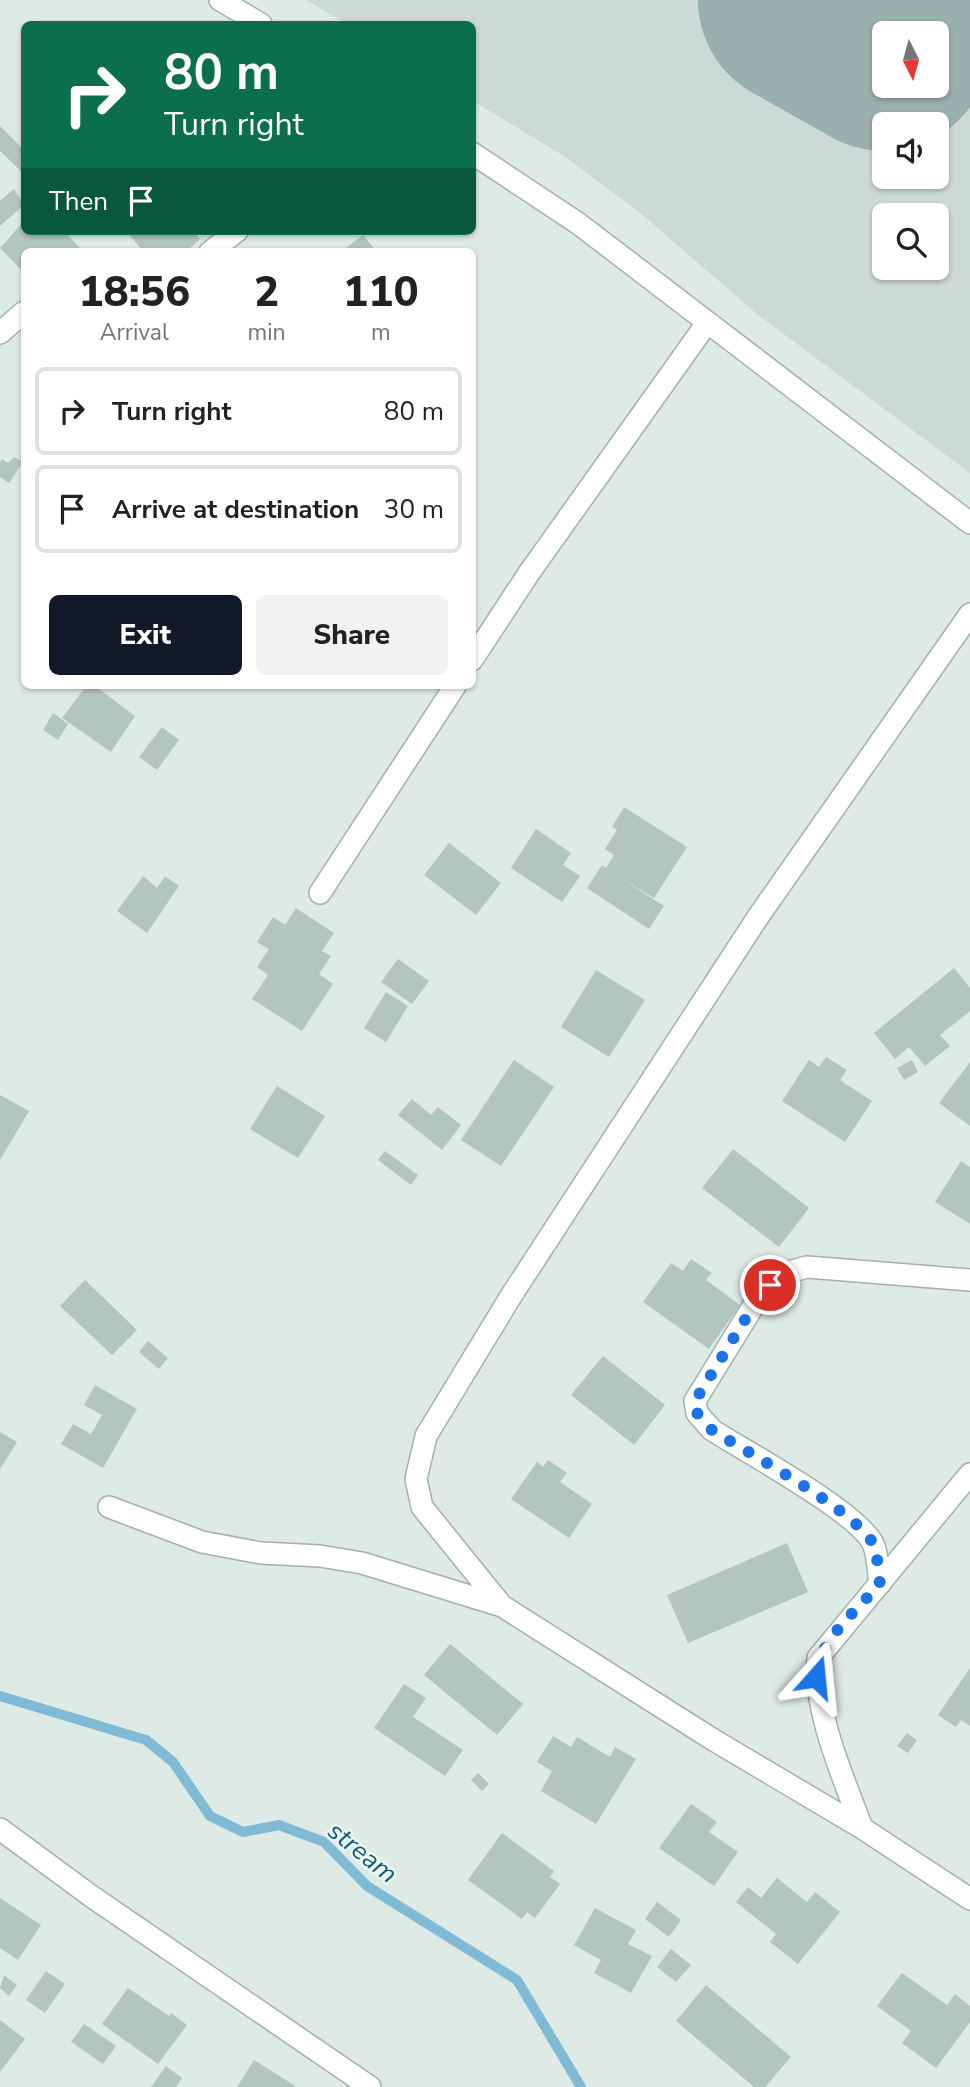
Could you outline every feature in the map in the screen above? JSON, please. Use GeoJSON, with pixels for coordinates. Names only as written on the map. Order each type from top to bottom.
{"type":"FeatureCollection","features":[{"type":"Feature","properties":{"kind":"street"},"geometry":{"type":"LineString","coordinates":[[220,0],[256,21]]}},
{"type":"Feature","properties":{"kind":"street"},"geometry":{"type":"LineString","coordinates":[[476,156],[579,224],[970,523]]}},
{"type":"Feature","properties":{"kind":"street"},"geometry":{"type":"LineString","coordinates":[[215,248],[232,235]]}},
{"type":"Feature","properties":{"kind":"street"},"geometry":{"type":"LineString","coordinates":[[0,333],[21,315]]}},
{"type":"Feature","properties":{"kind":"street"},"geometry":{"type":"LineString","coordinates":[[476,654],[529,573],[707,323]]}},
{"type":"Feature","properties":{"kind":"street"},"geometry":{"type":"LineString","coordinates":[[502,1606],[422,1507],[416,1479],[426,1436],[511,1296],[758,917],[970,614]]}},
{"type":"Feature","properties":{"kind":"street"},"geometry":{"type":"LineString","coordinates":[[320,893],[454,689]]}},
{"type":"Feature","properties":{"kind":"street"},"geometry":{"type":"LineString","coordinates":[[880,1584],[874,1546],[864,1530],[712,1430],[697,1413],[695,1401],[757,1300],[785,1273],[807,1267],[970,1280]]}},
{"type":"Feature","properties":{"kind":"street"},"geometry":{"type":"LineString","coordinates":[[862,1828],[836,1759],[816,1677],[818,1658],[970,1474]]}},
{"type":"Feature","properties":{"kind":"street"},"geometry":{"type":"LineString","coordinates":[[109,1507],[202,1542],[261,1553],[320,1556],[362,1563],[502,1606],[712,1739],[862,1828],[970,1899]]}},
{"type":"Feature","properties":{"kind":"street"},"geometry":{"type":"LineString","coordinates":[[0,1829],[91,1896],[370,2087]]}},
{"type":"Feature","properties":{"kind":"shaded area"},"geometry":{"type":"Polygon","coordinates":[[[306,0],[970,0],[970,473],[757,314],[638,211],[564,156],[476,103],[476,21],[342,21],[306,0]]]}},
{"type":"Feature","properties":{"kind":"building"},"geometry":{"type":"Polygon","coordinates":[[[0,126],[21,147],[21,171],[0,151],[0,126]]]}},
{"type":"Feature","properties":{"kind":"building"},"geometry":{"type":"Polygon","coordinates":[[[14,189],[21,200],[21,208],[0,226],[0,201],[14,189]]]}},
{"type":"Feature","properties":{"kind":"building"},"geometry":{"type":"Polygon","coordinates":[[[21,224],[21,235],[68,235],[80,248],[21,248],[21,270],[0,248],[21,224]]]}},
{"type":"Feature","properties":{"kind":"building"},"geometry":{"type":"Polygon","coordinates":[[[129,235],[196,235],[200,239],[190,248],[141,248],[129,235]]]}},
{"type":"Feature","properties":{"kind":"building"},"geometry":{"type":"Polygon","coordinates":[[[363,235],[374,248],[346,248],[363,235]]]}},
{"type":"Feature","properties":{"kind":"building"},"geometry":{"type":"Polygon","coordinates":[[[14,457],[21,461],[9,483],[0,477],[0,462],[2,459],[8,463],[14,457]]]}},
{"type":"Feature","properties":{"kind":"building"},"geometry":{"type":"Polygon","coordinates":[[[84,689],[99,689],[135,716],[111,752],[62,718],[84,689]]]}},
{"type":"Feature","properties":{"kind":"building"},"geometry":{"type":"Polygon","coordinates":[[[53,713],[68,724],[58,740],[43,730],[53,713]]]}},
{"type":"Feature","properties":{"kind":"building"},"geometry":{"type":"Polygon","coordinates":[[[162,727],[179,740],[157,770],[139,757],[162,727]]]}},
{"type":"Feature","properties":{"kind":"building"},"geometry":{"type":"Polygon","coordinates":[[[624,807],[687,847],[654,898],[622,879],[664,906],[649,929],[587,888],[602,865],[606,868],[614,855],[605,849],[617,830],[612,827],[624,807]]]}},
{"type":"Feature","properties":{"kind":"building"},"geometry":{"type":"Polygon","coordinates":[[[536,829],[571,853],[563,865],[580,876],[562,902],[511,868],[536,829]]]}},
{"type":"Feature","properties":{"kind":"building"},"geometry":{"type":"Polygon","coordinates":[[[449,843],[501,883],[476,915],[424,875],[449,843]]]}},
{"type":"Feature","properties":{"kind":"building"},"geometry":{"type":"Polygon","coordinates":[[[143,876],[157,888],[165,876],[179,886],[147,933],[117,911],[143,876]]]}},
{"type":"Feature","properties":{"kind":"building"},"geometry":{"type":"Polygon","coordinates":[[[296,908],[334,933],[322,951],[331,956],[319,974],[333,984],[302,1031],[252,999],[268,975],[257,967],[269,949],[257,942],[273,917],[285,925],[296,908]]]}},
{"type":"Feature","properties":{"kind":"building"},"geometry":{"type":"Polygon","coordinates":[[[398,959],[429,981],[412,1004],[381,982],[398,959]]]}},
{"type":"Feature","properties":{"kind":"building"},"geometry":{"type":"Polygon","coordinates":[[[954,968],[970,988],[970,1011],[940,1035],[950,1046],[925,1066],[909,1047],[895,1059],[874,1033],[954,968]]]}},
{"type":"Feature","properties":{"kind":"building"},"geometry":{"type":"Polygon","coordinates":[[[596,970],[645,1000],[609,1057],[561,1027],[596,970]]]}},
{"type":"Feature","properties":{"kind":"building"},"geometry":{"type":"Polygon","coordinates":[[[386,992],[408,1006],[386,1042],[364,1028],[386,992]]]}},
{"type":"Feature","properties":{"kind":"building"},"geometry":{"type":"Polygon","coordinates":[[[826,1057],[847,1070],[840,1080],[872,1101],[845,1142],[782,1101],[809,1060],[819,1067],[826,1057]]]}},
{"type":"Feature","properties":{"kind":"building"},"geometry":{"type":"Polygon","coordinates":[[[514,1060],[554,1087],[501,1166],[461,1140],[514,1060]]]}},
{"type":"Feature","properties":{"kind":"building"},"geometry":{"type":"Polygon","coordinates":[[[912,1060],[918,1072],[904,1080],[897,1068],[912,1060]]]}},
{"type":"Feature","properties":{"kind":"building"},"geometry":{"type":"Polygon","coordinates":[[[970,1062],[970,1126],[939,1103],[970,1062]]]}},
{"type":"Feature","properties":{"kind":"building"},"geometry":{"type":"Polygon","coordinates":[[[277,1086],[325,1116],[298,1158],[250,1129],[277,1086]]]}},
{"type":"Feature","properties":{"kind":"building"},"geometry":{"type":"Polygon","coordinates":[[[0,1095],[29,1111],[0,1160],[0,1095]]]}},
{"type":"Feature","properties":{"kind":"building"},"geometry":{"type":"Polygon","coordinates":[[[412,1099],[431,1115],[438,1107],[461,1125],[442,1150],[398,1115],[412,1099]]]}},
{"type":"Feature","properties":{"kind":"building"},"geometry":{"type":"Polygon","coordinates":[[[733,1149],[809,1208],[779,1247],[702,1188],[733,1149]]]}},
{"type":"Feature","properties":{"kind":"building"},"geometry":{"type":"Polygon","coordinates":[[[385,1151],[418,1175],[411,1185],[378,1160],[385,1151]]]}},
{"type":"Feature","properties":{"kind":"building"},"geometry":{"type":"Polygon","coordinates":[[[961,1161],[970,1167],[970,1224],[935,1202],[961,1161]]]}},
{"type":"Feature","properties":{"kind":"building"},"geometry":{"type":"Polygon","coordinates":[[[691,1259],[712,1273],[706,1280],[740,1305],[709,1349],[643,1302],[671,1263],[683,1271],[691,1259]]]}},
{"type":"Feature","properties":{"kind":"building"},"geometry":{"type":"Polygon","coordinates":[[[85,1280],[137,1330],[112,1355],[60,1306],[85,1280]]]}},
{"type":"Feature","properties":{"kind":"building"},"geometry":{"type":"Polygon","coordinates":[[[148,1341],[168,1358],[159,1369],[139,1352],[148,1341]]]}},
{"type":"Feature","properties":{"kind":"building"},"geometry":{"type":"Polygon","coordinates":[[[603,1356],[665,1405],[634,1445],[571,1395],[603,1356]]]}},
{"type":"Feature","properties":{"kind":"building"},"geometry":{"type":"Polygon","coordinates":[[[95,1385],[137,1409],[103,1468],[61,1444],[73,1424],[91,1434],[102,1415],[84,1405],[95,1385]]]}},
{"type":"Feature","properties":{"kind":"building"},"geometry":{"type":"Polygon","coordinates":[[[0,1432],[17,1442],[0,1469],[0,1432]]]}},
{"type":"Feature","properties":{"kind":"building"},"geometry":{"type":"Polygon","coordinates":[[[548,1460],[567,1473],[560,1482],[592,1504],[569,1538],[511,1499],[537,1462],[543,1467],[548,1460]]]}},
{"type":"Feature","properties":{"kind":"building"},"geometry":{"type":"Polygon","coordinates":[[[787,1543],[808,1592],[688,1643],[667,1595],[787,1543]]]}},
{"type":"Feature","properties":{"kind":"building"},"geometry":{"type":"Polygon","coordinates":[[[450,1644],[523,1704],[497,1735],[424,1675],[450,1644]]]}},
{"type":"Feature","properties":{"kind":"building"},"geometry":{"type":"Polygon","coordinates":[[[970,1668],[970,1726],[961,1720],[956,1727],[938,1715],[970,1668]]]}},
{"type":"Feature","properties":{"kind":"building"},"geometry":{"type":"Polygon","coordinates":[[[404,1684],[426,1698],[413,1717],[463,1750],[445,1776],[374,1728],[404,1684]]]}},
{"type":"Feature","properties":{"kind":"building"},"geometry":{"type":"Polygon","coordinates":[[[907,1733],[917,1740],[908,1753],[897,1746],[907,1733]]]}},
{"type":"Feature","properties":{"kind":"building"},"geometry":{"type":"Polygon","coordinates":[[[553,1736],[571,1747],[577,1737],[610,1757],[615,1747],[636,1759],[596,1824],[541,1791],[552,1771],[537,1762],[553,1736]]]}},
{"type":"Feature","properties":{"kind":"building"},"geometry":{"type":"Polygon","coordinates":[[[478,1773],[489,1784],[482,1791],[471,1780],[478,1773]]]}},
{"type":"Feature","properties":{"kind":"building"},"geometry":{"type":"Polygon","coordinates":[[[691,1804],[717,1822],[709,1832],[738,1852],[714,1886],[659,1848],[691,1804]]]}},
{"type":"Feature","properties":{"kind":"building"},"geometry":{"type":"Polygon","coordinates":[[[502,1833],[554,1871],[550,1877],[560,1884],[535,1918],[527,1912],[522,1919],[468,1880],[502,1833]]]}},
{"type":"Feature","properties":{"kind":"building"},"geometry":{"type":"Polygon","coordinates":[[[777,1878],[807,1902],[815,1892],[840,1912],[798,1964],[770,1942],[776,1934],[736,1902],[748,1887],[761,1898],[777,1878]]]}},
{"type":"Feature","properties":{"kind":"building"},"geometry":{"type":"Polygon","coordinates":[[[0,1898],[41,1925],[18,1960],[0,1948],[0,1898]]]}},
{"type":"Feature","properties":{"kind":"building"},"geometry":{"type":"Polygon","coordinates":[[[657,1902],[681,1920],[669,1937],[645,1919],[657,1902]]]}},
{"type":"Feature","properties":{"kind":"building"},"geometry":{"type":"Polygon","coordinates":[[[595,1908],[636,1930],[628,1944],[652,1956],[631,1993],[594,1973],[601,1960],[574,1945],[595,1908]]]}},
{"type":"Feature","properties":{"kind":"building"},"geometry":{"type":"Polygon","coordinates":[[[671,1949],[691,1965],[676,1982],[657,1967],[671,1949]]]}},
{"type":"Feature","properties":{"kind":"building"},"geometry":{"type":"Polygon","coordinates":[[[46,1971],[65,1984],[45,2013],[26,2000],[46,1971]]]}},
{"type":"Feature","properties":{"kind":"building"},"geometry":{"type":"Polygon","coordinates":[[[902,1973],[947,2005],[955,1994],[970,2006],[970,2022],[936,2068],[902,2043],[911,2031],[877,2006],[902,1973]]]}},
{"type":"Feature","properties":{"kind":"building"},"geometry":{"type":"Polygon","coordinates":[[[4,1975],[17,1985],[9,1996],[0,1988],[4,1975]]]}},
{"type":"Feature","properties":{"kind":"building"},"geometry":{"type":"Polygon","coordinates":[[[706,1985],[791,2057],[765,2087],[754,2087],[676,2021],[706,1985]]]}},
{"type":"Feature","properties":{"kind":"building"},"geometry":{"type":"Polygon","coordinates":[[[128,1988],[187,2025],[158,2064],[102,2024],[128,1988]]]}},
{"type":"Feature","properties":{"kind":"building"},"geometry":{"type":"Polygon","coordinates":[[[0,2020],[25,2039],[0,2072],[0,2020]]]}},
{"type":"Feature","properties":{"kind":"building"},"geometry":{"type":"Polygon","coordinates":[[[84,2024],[116,2046],[103,2064],[71,2042],[84,2024]]]}},
{"type":"Feature","properties":{"kind":"building"},"geometry":{"type":"Polygon","coordinates":[[[254,2060],[297,2087],[237,2087],[254,2060]]]}},
{"type":"Feature","properties":{"kind":"building"},"geometry":{"type":"Polygon","coordinates":[[[166,2066],[182,2078],[176,2087],[151,2087],[166,2066]]]}},
{"type":"Feature","properties":{"kind":"waterway","name":"stream"},"geometry":{"type":"LineString","coordinates":[[0,1696],[146,1740],[173,1762],[210,1816],[243,1832],[279,1825],[324,1842],[367,1886],[517,1980],[581,2087]]}},
{"type":"Feature","properties":{"kind":"runway"},"geometry":{"type":"LineString","coordinates":[[804,0],[872,38]]}},
{"type":"Feature","properties":{"kind":"route"},"geometry":{"type":"LineString","coordinates":[[770,1285],[757,1300],[695,1401],[697,1413],[712,1430],[843,1514],[864,1530],[874,1546],[880,1584],[828,1643],[818,1658],[816,1677]]}}]}
